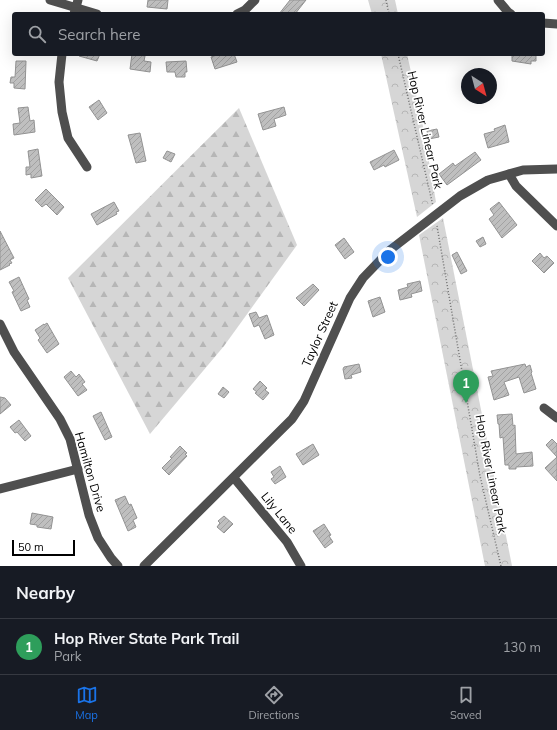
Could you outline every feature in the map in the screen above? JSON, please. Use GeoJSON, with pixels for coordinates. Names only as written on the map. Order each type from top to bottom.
{"type":"FeatureCollection","features":[{"type":"Feature","properties":{"kind":"street"},"geometry":{"type":"LineString","coordinates":[[50,0],[91,12]]}},
{"type":"Feature","properties":{"kind":"street"},"geometry":{"type":"LineString","coordinates":[[241,12],[255,0]]}},
{"type":"Feature","properties":{"kind":"street"},"geometry":{"type":"LineString","coordinates":[[498,0],[508,12]]}},
{"type":"Feature","properties":{"kind":"street"},"geometry":{"type":"LineString","coordinates":[[545,23],[557,24]]}},
{"type":"Feature","properties":{"kind":"street"},"geometry":{"type":"LineString","coordinates":[[62,56],[59,82],[62,112],[68,138],[87,167]]}},
{"type":"Feature","properties":{"kind":"street","name":"Taylor Street"},"geometry":{"type":"LineString","coordinates":[[144,566],[292,419],[304,401],[350,298],[363,278],[390,250],[460,196],[488,180],[523,170],[557,169]]}},
{"type":"Feature","properties":{"kind":"street"},"geometry":{"type":"LineString","coordinates":[[509,174],[516,186],[557,226]]}},
{"type":"Feature","properties":{"kind":"street","name":"Hamilton Drive"},"geometry":{"type":"LineString","coordinates":[[0,324],[14,352],[60,419],[70,439],[89,515],[98,538],[118,566]]}},
{"type":"Feature","properties":{"kind":"street"},"geometry":{"type":"LineString","coordinates":[[544,408],[557,418]]}},
{"type":"Feature","properties":{"kind":"street"},"geometry":{"type":"LineString","coordinates":[[0,489],[78,469]]}},
{"type":"Feature","properties":{"kind":"street","name":"Lily Lane"},"geometry":{"type":"LineString","coordinates":[[234,478],[287,542],[301,566]]}},
{"type":"Feature","properties":{"kind":"path"},"geometry":{"type":"LineString","coordinates":[[386,0],[389,12]]}},
{"type":"Feature","properties":{"kind":"path","name":"Hop River Linear Park"},"geometry":{"type":"LineString","coordinates":[[398,56],[434,210]]}},
{"type":"Feature","properties":{"kind":"path","name":"Hop River Linear Park"},"geometry":{"type":"LineString","coordinates":[[436,221],[480,476],[501,566]]}},
{"type":"Feature","properties":{"kind":"green space"},"geometry":{"type":"Polygon","coordinates":[[[368,0],[395,0],[398,12],[371,12],[368,0]]]}},
{"type":"Feature","properties":{"kind":"green space"},"geometry":{"type":"Polygon","coordinates":[[[381,56],[407,56],[422,121],[436,202],[417,217],[381,56]]]}},
{"type":"Feature","properties":{"kind":"green space"},"geometry":{"type":"Polygon","coordinates":[[[239,108],[297,245],[224,346],[150,434],[68,278],[239,108]]]}},
{"type":"Feature","properties":{"kind":"green space"},"geometry":{"type":"Polygon","coordinates":[[[443,218],[512,566],[485,566],[419,235],[443,218]]]}},
{"type":"Feature","properties":{"kind":"building"},"geometry":{"type":"Polygon","coordinates":[[[148,0],[168,0],[167,9],[147,7],[148,0]]]}},
{"type":"Feature","properties":{"kind":"building"},"geometry":{"type":"Polygon","coordinates":[[[290,0],[306,0],[297,12],[281,12],[290,0]]]}},
{"type":"Feature","properties":{"kind":"building"},"geometry":{"type":"Polygon","coordinates":[[[79,56],[99,56],[97,61],[79,56]]]}},
{"type":"Feature","properties":{"kind":"building"},"geometry":{"type":"Polygon","coordinates":[[[132,56],[145,56],[144,61],[151,62],[150,72],[130,69],[132,56]]]}},
{"type":"Feature","properties":{"kind":"building"},"geometry":{"type":"Polygon","coordinates":[[[235,56],[237,62],[215,69],[211,57],[235,56]]]}},
{"type":"Feature","properties":{"kind":"building"},"geometry":{"type":"Polygon","coordinates":[[[512,56],[536,56],[536,61],[531,61],[531,64],[512,61],[512,56]]]}},
{"type":"Feature","properties":{"kind":"building"},"geometry":{"type":"Polygon","coordinates":[[[16,61],[26,61],[25,89],[14,88],[14,83],[10,83],[11,77],[15,77],[16,61]]]}},
{"type":"Feature","properties":{"kind":"building"},"geometry":{"type":"Polygon","coordinates":[[[186,61],[187,72],[185,72],[185,77],[176,77],[175,72],[167,72],[166,62],[186,61]]]}},
{"type":"Feature","properties":{"kind":"building"},"geometry":{"type":"Polygon","coordinates":[[[99,100],[107,113],[98,120],[89,107],[99,100]]]}},
{"type":"Feature","properties":{"kind":"building"},"geometry":{"type":"Polygon","coordinates":[[[28,107],[30,121],[34,120],[35,132],[14,135],[13,124],[20,123],[18,108],[28,107]]]}},
{"type":"Feature","properties":{"kind":"building"},"geometry":{"type":"Polygon","coordinates":[[[284,107],[286,115],[274,119],[276,126],[263,130],[258,114],[284,107]]]}},
{"type":"Feature","properties":{"kind":"building"},"geometry":{"type":"Polygon","coordinates":[[[505,125],[509,142],[488,148],[484,134],[495,131],[494,129],[505,125]]]}},
{"type":"Feature","properties":{"kind":"building"},"geometry":{"type":"Polygon","coordinates":[[[437,129],[439,137],[429,139],[427,131],[437,129]]]}},
{"type":"Feature","properties":{"kind":"building"},"geometry":{"type":"Polygon","coordinates":[[[140,133],[146,161],[136,163],[128,135],[140,133]]]}},
{"type":"Feature","properties":{"kind":"building"},"geometry":{"type":"Polygon","coordinates":[[[38,149],[42,176],[31,178],[31,174],[26,175],[26,167],[30,167],[28,151],[38,149]]]}},
{"type":"Feature","properties":{"kind":"building"},"geometry":{"type":"Polygon","coordinates":[[[394,150],[399,160],[385,167],[384,165],[374,170],[370,162],[394,150]]]}},
{"type":"Feature","properties":{"kind":"building"},"geometry":{"type":"Polygon","coordinates":[[[167,151],[175,154],[171,162],[163,158],[167,151]]]}},
{"type":"Feature","properties":{"kind":"building"},"geometry":{"type":"Polygon","coordinates":[[[475,152],[481,160],[447,185],[439,174],[453,163],[455,166],[475,152]]]}},
{"type":"Feature","properties":{"kind":"building"},"geometry":{"type":"Polygon","coordinates":[[[46,189],[64,207],[57,215],[46,204],[42,207],[35,200],[46,189]]]}},
{"type":"Feature","properties":{"kind":"building"},"geometry":{"type":"Polygon","coordinates":[[[114,202],[119,211],[116,212],[117,214],[97,225],[91,214],[114,202]]]}},
{"type":"Feature","properties":{"kind":"building"},"geometry":{"type":"Polygon","coordinates":[[[499,202],[517,225],[502,238],[489,219],[494,215],[490,209],[499,202]]]}},
{"type":"Feature","properties":{"kind":"building"},"geometry":{"type":"Polygon","coordinates":[[[0,231],[14,258],[10,260],[12,263],[9,264],[10,265],[0,270],[0,231]]]}},
{"type":"Feature","properties":{"kind":"building"},"geometry":{"type":"Polygon","coordinates":[[[483,237],[486,244],[480,247],[476,241],[483,237]]]}},
{"type":"Feature","properties":{"kind":"building"},"geometry":{"type":"Polygon","coordinates":[[[344,238],[354,252],[345,259],[335,245],[344,238]]]}},
{"type":"Feature","properties":{"kind":"building"},"geometry":{"type":"Polygon","coordinates":[[[457,252],[467,271],[461,274],[452,255],[457,252]]]}},
{"type":"Feature","properties":{"kind":"building"},"geometry":{"type":"Polygon","coordinates":[[[540,253],[544,258],[547,256],[554,263],[544,273],[532,261],[540,253]]]}},
{"type":"Feature","properties":{"kind":"building"},"geometry":{"type":"Polygon","coordinates":[[[19,277],[29,299],[27,300],[30,307],[21,311],[9,282],[19,277]]]}},
{"type":"Feature","properties":{"kind":"building"},"geometry":{"type":"Polygon","coordinates":[[[420,281],[422,291],[411,294],[412,297],[400,300],[398,290],[408,287],[407,284],[420,281]]]}},
{"type":"Feature","properties":{"kind":"building"},"geometry":{"type":"Polygon","coordinates":[[[313,284],[319,290],[304,306],[296,298],[313,284]]]}},
{"type":"Feature","properties":{"kind":"building"},"geometry":{"type":"Polygon","coordinates":[[[380,297],[385,312],[373,317],[368,301],[380,297]]]}},
{"type":"Feature","properties":{"kind":"building"},"geometry":{"type":"Polygon","coordinates":[[[256,312],[259,318],[267,315],[274,335],[265,339],[259,325],[254,327],[249,314],[256,312]]]}},
{"type":"Feature","properties":{"kind":"building"},"geometry":{"type":"Polygon","coordinates":[[[47,323],[59,344],[47,353],[38,340],[40,338],[35,330],[47,323]]]}},
{"type":"Feature","properties":{"kind":"building"},"geometry":{"type":"Polygon","coordinates":[[[359,364],[361,372],[351,375],[352,378],[345,379],[344,367],[359,364]]]}},
{"type":"Feature","properties":{"kind":"building"},"geometry":{"type":"Polygon","coordinates":[[[525,364],[526,367],[530,365],[536,389],[524,393],[519,377],[504,382],[509,395],[494,400],[488,377],[493,376],[491,371],[525,364]]]}},
{"type":"Feature","properties":{"kind":"building"},"geometry":{"type":"Polygon","coordinates":[[[71,371],[76,377],[79,374],[85,382],[82,384],[87,390],[78,396],[64,377],[71,371]]]}},
{"type":"Feature","properties":{"kind":"building"},"geometry":{"type":"Polygon","coordinates":[[[260,381],[267,388],[265,390],[269,393],[263,400],[255,393],[257,392],[253,389],[260,381]]]}},
{"type":"Feature","properties":{"kind":"building"},"geometry":{"type":"Polygon","coordinates":[[[223,387],[229,392],[224,398],[218,394],[223,387]]]}},
{"type":"Feature","properties":{"kind":"building"},"geometry":{"type":"Polygon","coordinates":[[[0,397],[5,398],[11,405],[0,414],[0,397]]]}},
{"type":"Feature","properties":{"kind":"building"},"geometry":{"type":"Polygon","coordinates":[[[101,412],[112,437],[105,440],[93,416],[101,412]]]}},
{"type":"Feature","properties":{"kind":"building"},"geometry":{"type":"Polygon","coordinates":[[[512,414],[513,426],[515,425],[516,454],[532,452],[533,466],[509,469],[509,465],[505,465],[503,437],[500,438],[497,415],[512,414]]]}},
{"type":"Feature","properties":{"kind":"building"},"geometry":{"type":"Polygon","coordinates":[[[19,420],[31,436],[25,441],[10,427],[19,420]]]}},
{"type":"Feature","properties":{"kind":"building"},"geometry":{"type":"Polygon","coordinates":[[[552,439],[557,444],[557,457],[546,445],[552,439]]]}},
{"type":"Feature","properties":{"kind":"building"},"geometry":{"type":"Polygon","coordinates":[[[313,444],[319,455],[303,465],[296,454],[313,444]]]}},
{"type":"Feature","properties":{"kind":"building"},"geometry":{"type":"Polygon","coordinates":[[[180,446],[187,453],[185,454],[187,456],[169,475],[162,468],[172,458],[170,457],[180,446]]]}},
{"type":"Feature","properties":{"kind":"building"},"geometry":{"type":"Polygon","coordinates":[[[557,457],[557,481],[545,468],[557,457]]]}},
{"type":"Feature","properties":{"kind":"building"},"geometry":{"type":"Polygon","coordinates":[[[280,466],[286,477],[275,484],[271,479],[274,477],[271,472],[280,466]]]}},
{"type":"Feature","properties":{"kind":"building"},"geometry":{"type":"Polygon","coordinates":[[[125,496],[129,505],[131,504],[137,518],[133,520],[136,527],[128,531],[115,500],[125,496]]]}},
{"type":"Feature","properties":{"kind":"building"},"geometry":{"type":"Polygon","coordinates":[[[32,513],[53,517],[51,529],[37,527],[37,525],[30,524],[32,513]]]}},
{"type":"Feature","properties":{"kind":"building"},"geometry":{"type":"Polygon","coordinates":[[[224,516],[233,524],[224,533],[217,527],[220,523],[218,521],[224,516]]]}},
{"type":"Feature","properties":{"kind":"building"},"geometry":{"type":"Polygon","coordinates":[[[324,524],[331,535],[329,536],[333,542],[325,548],[313,531],[324,524]]]}},
{"type":"Feature","properties":{"kind":"place","name":"Hop River State Park Trail"},"geometry":{"type":"Point","coordinates":[466,403]}}]}
